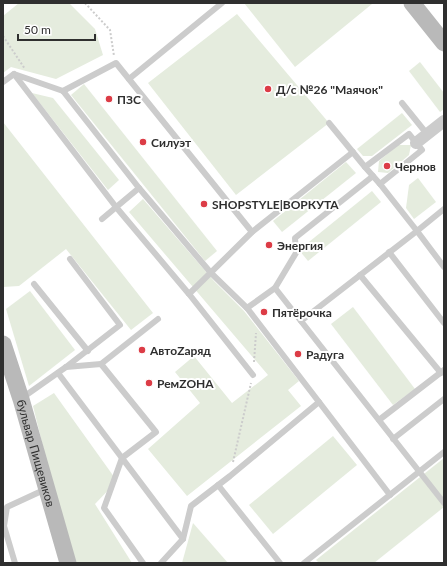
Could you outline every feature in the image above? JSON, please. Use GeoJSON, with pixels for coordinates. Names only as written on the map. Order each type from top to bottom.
{"type":"FeatureCollection","features":[{"type":"Feature","properties":{"kind":"main road"},"geometry":{"type":"LineString","coordinates":[[412,3],[444,43]]}},
{"type":"Feature","properties":{"kind":"main road","name":"бульвар Пищевиков"},"geometry":{"type":"LineString","coordinates":[[3,344],[6,365],[21,399],[68,563]]}},
{"type":"Feature","properties":{"kind":"street"},"geometry":{"type":"LineString","coordinates":[[416,143],[444,121]]}},
{"type":"Feature","properties":{"kind":"lane"},"geometry":{"type":"LineString","coordinates":[[129,79],[222,3]]}},
{"type":"Feature","properties":{"kind":"lane"},"geometry":{"type":"LineString","coordinates":[[62,91],[116,63],[252,232]]}},
{"type":"Feature","properties":{"kind":"lane"},"geometry":{"type":"LineString","coordinates":[[14,74],[62,91],[139,188],[211,273],[247,308],[390,495]]}},
{"type":"Feature","properties":{"kind":"lane"},"geometry":{"type":"LineString","coordinates":[[3,82],[14,74]]}},
{"type":"Feature","properties":{"kind":"lane"},"geometry":{"type":"LineString","coordinates":[[14,74],[116,206],[189,294],[253,375]]}},
{"type":"Feature","properties":{"kind":"lane"},"geometry":{"type":"LineString","coordinates":[[402,103],[427,134]]}},
{"type":"Feature","properties":{"kind":"lane"},"geometry":{"type":"LineString","coordinates":[[329,123],[380,184],[444,267]]}},
{"type":"Feature","properties":{"kind":"lane"},"geometry":{"type":"LineString","coordinates":[[365,167],[409,134],[422,150],[380,184]]}},
{"type":"Feature","properties":{"kind":"lane"},"geometry":{"type":"LineString","coordinates":[[189,294],[252,232],[353,152]]}},
{"type":"Feature","properties":{"kind":"lane"},"geometry":{"type":"LineString","coordinates":[[247,308],[275,288],[296,253],[295,238],[373,176]]}},
{"type":"Feature","properties":{"kind":"lane"},"geometry":{"type":"LineString","coordinates":[[102,219],[139,188]]}},
{"type":"Feature","properties":{"kind":"lane"},"geometry":{"type":"LineString","coordinates":[[302,321],[444,209]]}},
{"type":"Feature","properties":{"kind":"lane"},"geometry":{"type":"LineString","coordinates":[[389,252],[444,323]]}},
{"type":"Feature","properties":{"kind":"lane"},"geometry":{"type":"LineString","coordinates":[[21,399],[88,351],[120,325],[70,259]]}},
{"type":"Feature","properties":{"kind":"lane"},"geometry":{"type":"LineString","coordinates":[[360,275],[442,371],[379,420]]}},
{"type":"Feature","properties":{"kind":"lane"},"geometry":{"type":"LineString","coordinates":[[34,284],[88,351]]}},
{"type":"Feature","properties":{"kind":"lane"},"geometry":{"type":"LineString","coordinates":[[275,288],[444,503]]}},
{"type":"Feature","properties":{"kind":"lane"},"geometry":{"type":"LineString","coordinates":[[66,367],[102,364],[158,319]]}},
{"type":"Feature","properties":{"kind":"lane"},"geometry":{"type":"LineString","coordinates":[[102,364],[156,432],[122,458],[104,508],[143,563]]}},
{"type":"Feature","properties":{"kind":"lane"},"geometry":{"type":"LineString","coordinates":[[58,373],[182,539]]}},
{"type":"Feature","properties":{"kind":"lane"},"geometry":{"type":"LineString","coordinates":[[393,438],[444,399]]}},
{"type":"Feature","properties":{"kind":"lane"},"geometry":{"type":"LineString","coordinates":[[161,563],[182,539],[191,506],[230,476],[319,402]]}},
{"type":"Feature","properties":{"kind":"lane"},"geometry":{"type":"LineString","coordinates":[[304,563],[444,452]]}},
{"type":"Feature","properties":{"kind":"lane"},"geometry":{"type":"LineString","coordinates":[[218,485],[280,563]]}},
{"type":"Feature","properties":{"kind":"lane"},"geometry":{"type":"LineString","coordinates":[[15,563],[4,526],[7,507],[46,490]]}},
{"type":"Feature","properties":{"kind":"path"},"geometry":{"type":"LineString","coordinates":[[85,3],[110,30],[116,63]]}},
{"type":"Feature","properties":{"kind":"path"},"geometry":{"type":"LineString","coordinates":[[3,36],[32,80]]}},
{"type":"Feature","properties":{"kind":"path"},"geometry":{"type":"LineString","coordinates":[[230,476],[253,375],[256,320]]}},
{"type":"Feature","properties":{"kind":"shaded area"},"geometry":{"type":"Polygon","coordinates":[[[19,3],[69,3],[95,29],[103,55],[56,79],[11,67],[3,73],[3,16],[19,3]]]}},
{"type":"Feature","properties":{"kind":"shaded area"},"geometry":{"type":"Polygon","coordinates":[[[244,3],[371,3],[372,4],[295,67],[244,3]]]}},
{"type":"Feature","properties":{"kind":"shaded area"},"geometry":{"type":"Polygon","coordinates":[[[237,14],[329,123],[236,195],[148,83],[237,14]]]}},
{"type":"Feature","properties":{"kind":"shaded area"},"geometry":{"type":"Polygon","coordinates":[[[420,62],[444,93],[444,109],[440,112],[409,71],[420,62]]]}},
{"type":"Feature","properties":{"kind":"shaded area"},"geometry":{"type":"Polygon","coordinates":[[[84,84],[217,251],[205,261],[71,95],[84,84]]]}},
{"type":"Feature","properties":{"kind":"shaded area"},"geometry":{"type":"Polygon","coordinates":[[[32,93],[53,98],[119,180],[108,190],[32,93]]]}},
{"type":"Feature","properties":{"kind":"shaded area"},"geometry":{"type":"Polygon","coordinates":[[[402,113],[412,125],[372,156],[363,156],[357,149],[402,113]]]}},
{"type":"Feature","properties":{"kind":"shaded area"},"geometry":{"type":"Polygon","coordinates":[[[3,122],[153,313],[131,330],[66,249],[19,286],[3,287],[3,122]]]}},
{"type":"Feature","properties":{"kind":"shaded area"},"geometry":{"type":"Polygon","coordinates":[[[398,145],[411,145],[409,155],[388,173],[378,172],[379,161],[398,145]]]}},
{"type":"Feature","properties":{"kind":"shaded area"},"geometry":{"type":"Polygon","coordinates":[[[346,162],[356,173],[282,232],[273,221],[346,162]]]}},
{"type":"Feature","properties":{"kind":"shaded area"},"geometry":{"type":"Polygon","coordinates":[[[418,178],[436,202],[414,219],[406,208],[409,185],[418,178]]]}},
{"type":"Feature","properties":{"kind":"shaded area"},"geometry":{"type":"Polygon","coordinates":[[[372,191],[381,202],[308,261],[299,250],[372,191]]]}},
{"type":"Feature","properties":{"kind":"shaded area"},"geometry":{"type":"Polygon","coordinates":[[[143,199],[214,281],[244,311],[299,381],[288,390],[301,406],[187,496],[148,449],[200,403],[175,372],[194,356],[232,403],[268,375],[129,212],[143,199]]]}},
{"type":"Feature","properties":{"kind":"shaded area"},"geometry":{"type":"Polygon","coordinates":[[[30,291],[75,350],[29,386],[6,309],[30,291]]]}},
{"type":"Feature","properties":{"kind":"shaded area"},"geometry":{"type":"Polygon","coordinates":[[[353,307],[415,389],[393,405],[331,324],[353,307]]]}},
{"type":"Feature","properties":{"kind":"shaded area"},"geometry":{"type":"Polygon","coordinates":[[[54,393],[117,481],[95,504],[132,563],[76,563],[57,503],[33,406],[54,393]]]}},
{"type":"Feature","properties":{"kind":"shaded area"},"geometry":{"type":"Polygon","coordinates":[[[333,436],[357,465],[273,534],[249,505],[333,436]]]}},
{"type":"Feature","properties":{"kind":"shaded area"},"geometry":{"type":"Polygon","coordinates":[[[444,458],[444,507],[374,563],[319,563],[316,560],[444,458]]]}},
{"type":"Feature","properties":{"kind":"shaded area"},"geometry":{"type":"Polygon","coordinates":[[[193,523],[228,563],[182,563],[193,523]]]}},
{"type":"Feature","properties":{"kind":"place","name":"Д/с №26 \"Маячок\""},"geometry":{"type":"Point","coordinates":[268,89]}},
{"type":"Feature","properties":{"kind":"place","name":"ПЗС"},"geometry":{"type":"Point","coordinates":[109,99]}},
{"type":"Feature","properties":{"kind":"place","name":"Силуэт"},"geometry":{"type":"Point","coordinates":[143,142]}},
{"type":"Feature","properties":{"kind":"place","name":"Чернов"},"geometry":{"type":"Point","coordinates":[387,166]}},
{"type":"Feature","properties":{"kind":"place","name":"SHOPSTYLE|ВОРКУТА"},"geometry":{"type":"Point","coordinates":[204,204]}},
{"type":"Feature","properties":{"kind":"place","name":"Энергия"},"geometry":{"type":"Point","coordinates":[269,245]}},
{"type":"Feature","properties":{"kind":"place","name":"Пятёрочка"},"geometry":{"type":"Point","coordinates":[264,312]}},
{"type":"Feature","properties":{"kind":"place","name":"АвтоZаряд"},"geometry":{"type":"Point","coordinates":[142,350]}},
{"type":"Feature","properties":{"kind":"place","name":"Радуга"},"geometry":{"type":"Point","coordinates":[298,354]}},
{"type":"Feature","properties":{"kind":"place","name":"РемZОНА"},"geometry":{"type":"Point","coordinates":[149,383]}}]}
